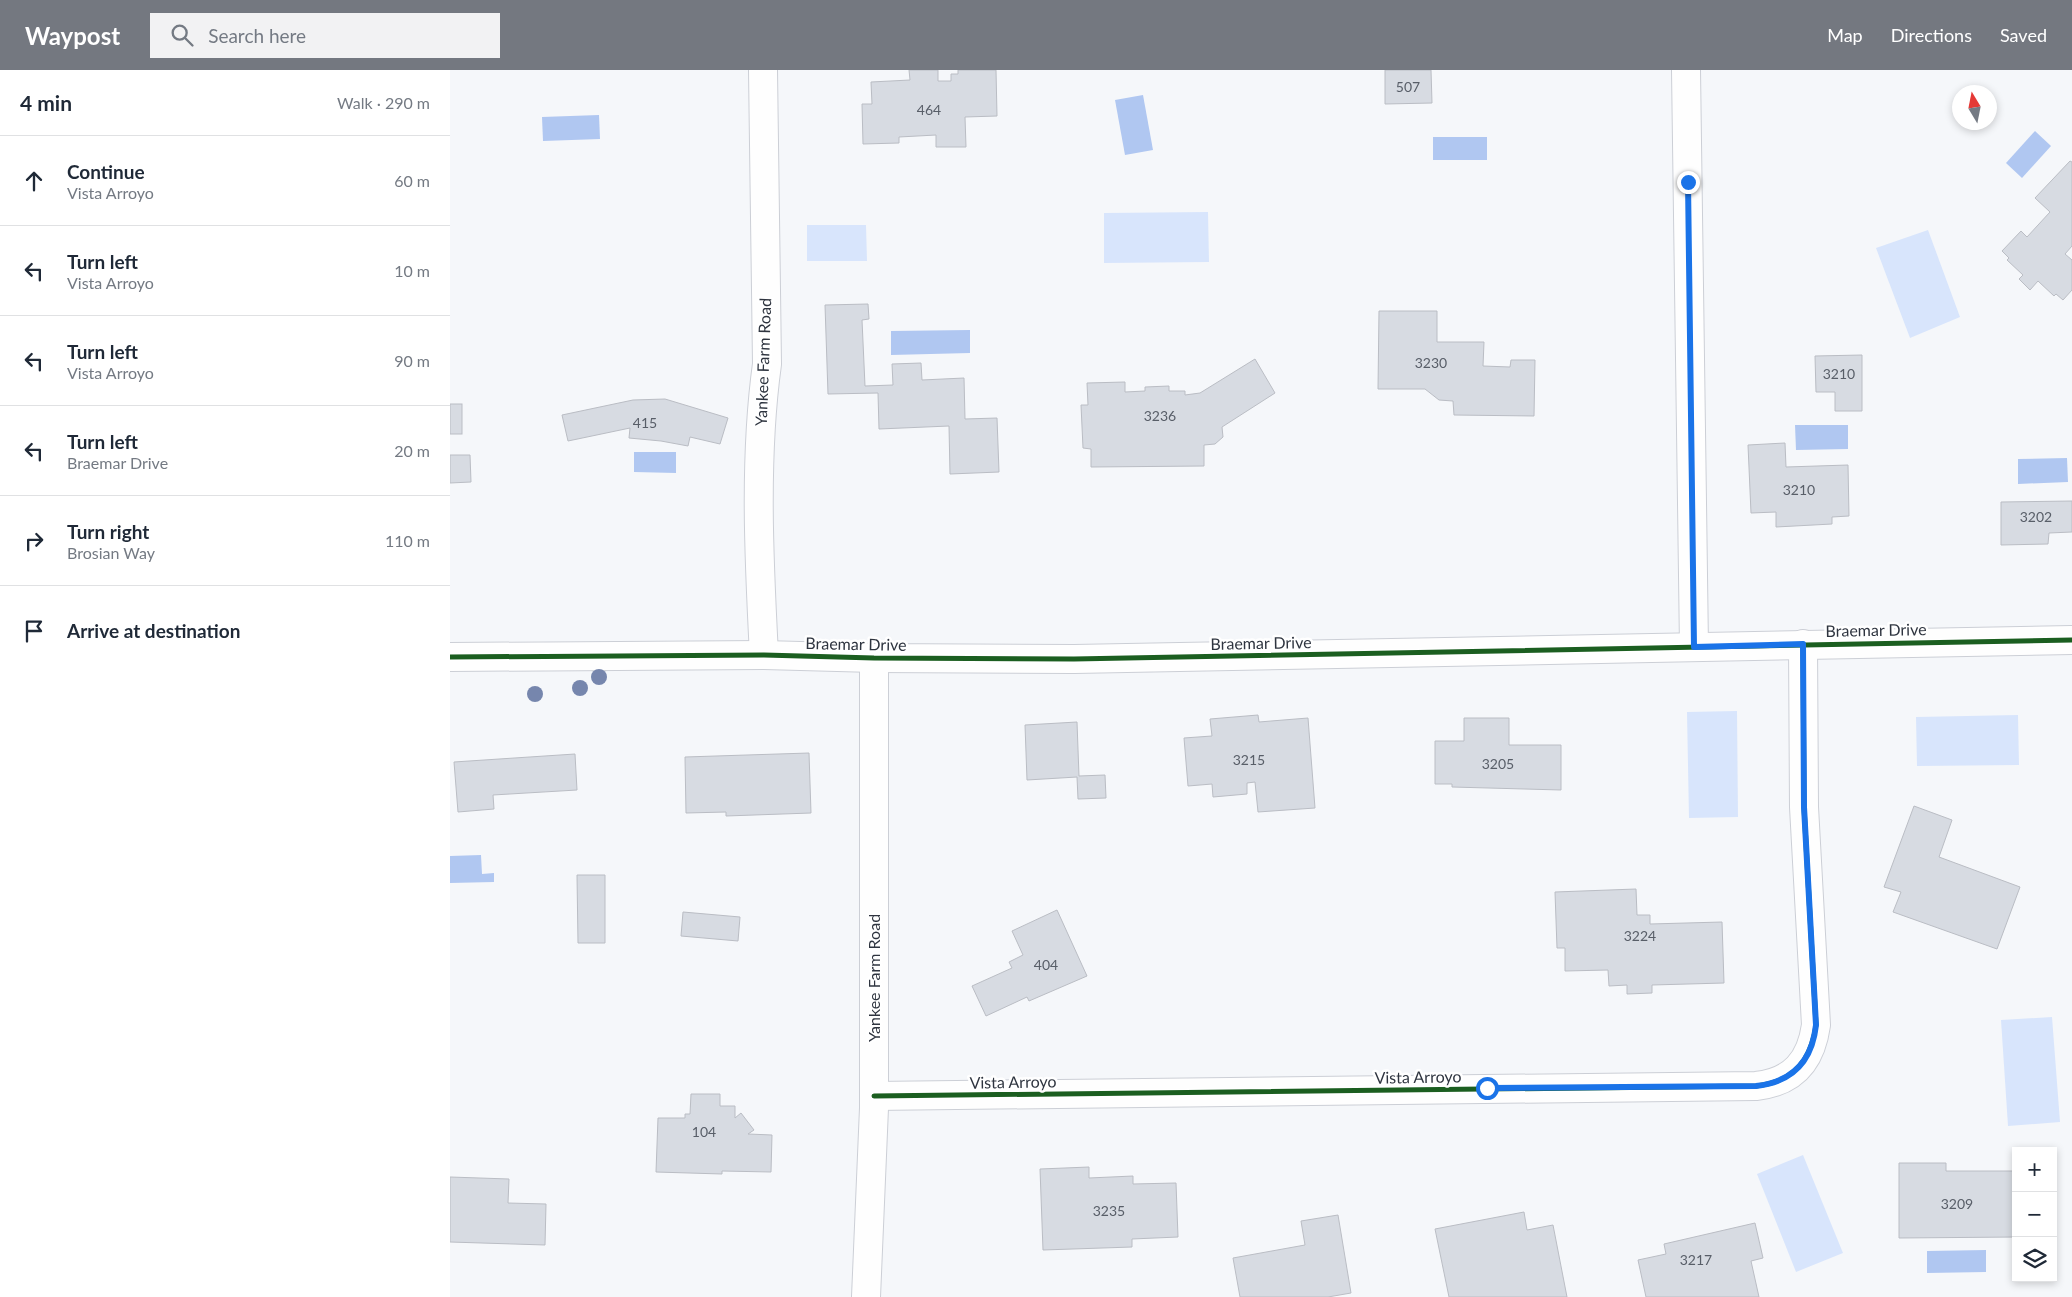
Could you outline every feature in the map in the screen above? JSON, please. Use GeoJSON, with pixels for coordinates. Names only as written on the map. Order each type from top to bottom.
{"type":"FeatureCollection","features":[{"type":"Feature","properties":{"kind":"street","name":"Yankee Farm Road"},"geometry":{"type":"LineString","coordinates":[[763,70],[767,364],[761,406],[760,514],[764,655]]}},
{"type":"Feature","properties":{"kind":"street"},"geometry":{"type":"LineString","coordinates":[[1686,70],[1694,647]]}},
{"type":"Feature","properties":{"kind":"street","name":"Braemar Drive"},"geometry":{"type":"LineString","coordinates":[[450,657],[764,655],[874,658],[1084,658],[2072,640]]}},
{"type":"Feature","properties":{"kind":"street","name":"Vista Arroyo"},"geometry":{"type":"LineString","coordinates":[[874,1096],[1756,1086],[1772,1084],[1786,1078],[1798,1068],[1808,1055],[1814,1040],[1816,1025],[1804,807],[1803,644]]}},
{"type":"Feature","properties":{"kind":"street","name":"Yankee Farm Road"},"geometry":{"type":"LineString","coordinates":[[866,1297],[874,1096],[874,658]]}},
{"type":"Feature","properties":{"kind":"shaded area"},"geometry":{"type":"Polygon","coordinates":[[[1208,212],[1209,262],[1104,263],[1104,213],[1208,212]]]}},
{"type":"Feature","properties":{"kind":"shaded area"},"geometry":{"type":"Polygon","coordinates":[[[807,225],[866,225],[867,261],[807,261],[807,225]]]}},
{"type":"Feature","properties":{"kind":"shaded area"},"geometry":{"type":"Polygon","coordinates":[[[1928,230],[1960,317],[1910,338],[1876,248],[1928,230]]]}},
{"type":"Feature","properties":{"kind":"shaded area"},"geometry":{"type":"Polygon","coordinates":[[[1737,711],[1738,817],[1689,818],[1687,712],[1737,711]]]}},
{"type":"Feature","properties":{"kind":"shaded area"},"geometry":{"type":"Polygon","coordinates":[[[2018,715],[2019,765],[1917,766],[1916,717],[2018,715]]]}},
{"type":"Feature","properties":{"kind":"shaded area"},"geometry":{"type":"Polygon","coordinates":[[[2052,1017],[2060,1122],[2008,1126],[2001,1020],[2052,1017]]]}},
{"type":"Feature","properties":{"kind":"shaded area"},"geometry":{"type":"Polygon","coordinates":[[[1803,1155],[1843,1253],[1796,1272],[1757,1174],[1803,1155]]]}},
{"type":"Feature","properties":{"kind":"water"},"geometry":{"type":"Polygon","coordinates":[[[1143,95],[1153,150],[1125,155],[1115,100],[1143,95]]]}},
{"type":"Feature","properties":{"kind":"water"},"geometry":{"type":"Polygon","coordinates":[[[599,115],[600,139],[543,141],[542,117],[599,115]]]}},
{"type":"Feature","properties":{"kind":"water"},"geometry":{"type":"Polygon","coordinates":[[[2035,131],[2051,146],[2022,178],[2006,163],[2035,131]]]}},
{"type":"Feature","properties":{"kind":"water"},"geometry":{"type":"Polygon","coordinates":[[[1433,137],[1487,137],[1487,160],[1433,160],[1433,137]]]}},
{"type":"Feature","properties":{"kind":"water"},"geometry":{"type":"Polygon","coordinates":[[[970,330],[970,353],[891,355],[891,331],[970,330]]]}},
{"type":"Feature","properties":{"kind":"water"},"geometry":{"type":"Polygon","coordinates":[[[1795,425],[1848,425],[1848,449],[1796,450],[1795,425]]]}},
{"type":"Feature","properties":{"kind":"water"},"geometry":{"type":"Polygon","coordinates":[[[634,452],[676,452],[676,473],[634,472],[634,452]]]}},
{"type":"Feature","properties":{"kind":"water"},"geometry":{"type":"Polygon","coordinates":[[[2067,458],[2068,482],[2018,484],[2018,459],[2067,458]]]}},
{"type":"Feature","properties":{"kind":"water"},"geometry":{"type":"Polygon","coordinates":[[[481,855],[482,874],[494,873],[494,882],[450,883],[450,856],[481,855]]]}},
{"type":"Feature","properties":{"kind":"water"},"geometry":{"type":"Polygon","coordinates":[[[1986,1250],[1986,1272],[1927,1273],[1927,1251],[1986,1250]]]}},
{"type":"Feature","properties":{"kind":"building"},"geometry":{"type":"Polygon","coordinates":[[[909,70],[938,70],[938,81],[951,81],[951,74],[958,74],[958,70],[996,70],[997,116],[965,117],[966,147],[936,147],[936,135],[899,137],[899,143],[863,144],[862,104],[872,104],[871,82],[910,80],[909,70]]]}},
{"type":"Feature","properties":{"kind":"building"},"geometry":{"type":"Polygon","coordinates":[[[1385,70],[1431,70],[1432,103],[1385,104],[1385,70]]]}},
{"type":"Feature","properties":{"kind":"building"},"geometry":{"type":"Polygon","coordinates":[[[2070,161],[2072,162],[2072,246],[2065,254],[2072,260],[2072,290],[2063,300],[2056,294],[2054,296],[2038,281],[2030,290],[2019,279],[2023,275],[2007,260],[2009,258],[2002,251],[2021,231],[2027,237],[2050,212],[2035,198],[2070,161]]]}},
{"type":"Feature","properties":{"kind":"building"},"geometry":{"type":"Polygon","coordinates":[[[868,304],[869,319],[862,320],[865,386],[893,385],[892,364],[921,363],[922,380],[964,378],[965,419],[997,418],[999,472],[950,474],[949,426],[879,429],[878,393],[828,394],[825,305],[868,304]]]}},
{"type":"Feature","properties":{"kind":"building"},"geometry":{"type":"Polygon","coordinates":[[[1379,311],[1437,311],[1437,342],[1484,342],[1483,366],[1510,367],[1511,360],[1535,360],[1534,416],[1454,415],[1453,401],[1439,400],[1425,389],[1378,389],[1379,311]]]}},
{"type":"Feature","properties":{"kind":"building"},"geometry":{"type":"Polygon","coordinates":[[[1862,355],[1862,411],[1835,411],[1835,392],[1816,392],[1815,356],[1862,355]]]}},
{"type":"Feature","properties":{"kind":"building"},"geometry":{"type":"Polygon","coordinates":[[[1255,359],[1275,393],[1222,427],[1223,437],[1215,444],[1204,445],[1204,466],[1091,467],[1091,449],[1083,448],[1081,405],[1088,405],[1087,383],[1125,382],[1125,392],[1145,391],[1145,387],[1169,386],[1169,391],[1185,391],[1185,395],[1200,393],[1255,359]]]}},
{"type":"Feature","properties":{"kind":"building"},"geometry":{"type":"Polygon","coordinates":[[[665,399],[728,418],[720,444],[690,437],[688,446],[629,438],[630,428],[568,441],[562,415],[633,400],[665,399]]]}},
{"type":"Feature","properties":{"kind":"building"},"geometry":{"type":"Polygon","coordinates":[[[450,404],[462,404],[462,434],[450,434],[450,404]]]}},
{"type":"Feature","properties":{"kind":"building"},"geometry":{"type":"Polygon","coordinates":[[[1785,443],[1786,467],[1848,465],[1849,516],[1832,517],[1832,524],[1776,527],[1776,512],[1751,513],[1748,445],[1785,443]]]}},
{"type":"Feature","properties":{"kind":"building"},"geometry":{"type":"Polygon","coordinates":[[[450,455],[470,455],[471,482],[450,483],[450,455]]]}},
{"type":"Feature","properties":{"kind":"building"},"geometry":{"type":"Polygon","coordinates":[[[2072,501],[2072,532],[2049,533],[2048,544],[2001,545],[2001,502],[2072,501]]]}},
{"type":"Feature","properties":{"kind":"building"},"geometry":{"type":"Polygon","coordinates":[[[1258,715],[1259,722],[1308,718],[1315,808],[1258,812],[1255,782],[1247,783],[1247,794],[1213,797],[1212,784],[1188,786],[1184,738],[1212,736],[1210,719],[1258,715]]]}},
{"type":"Feature","properties":{"kind":"building"},"geometry":{"type":"Polygon","coordinates":[[[1464,718],[1509,718],[1509,745],[1561,745],[1561,790],[1452,787],[1452,784],[1435,784],[1435,741],[1464,741],[1464,718]]]}},
{"type":"Feature","properties":{"kind":"building"},"geometry":{"type":"Polygon","coordinates":[[[1077,722],[1079,776],[1105,775],[1106,798],[1078,799],[1077,777],[1027,780],[1025,725],[1077,722]]]}},
{"type":"Feature","properties":{"kind":"building"},"geometry":{"type":"Polygon","coordinates":[[[809,753],[811,813],[726,816],[726,812],[686,813],[685,757],[809,753]]]}},
{"type":"Feature","properties":{"kind":"building"},"geometry":{"type":"Polygon","coordinates":[[[575,754],[577,790],[493,795],[494,809],[458,812],[454,762],[575,754]]]}},
{"type":"Feature","properties":{"kind":"building"},"geometry":{"type":"Polygon","coordinates":[[[1914,806],[1952,820],[1939,857],[2020,887],[1997,949],[1893,912],[1901,892],[1884,887],[1914,806]]]}},
{"type":"Feature","properties":{"kind":"building"},"geometry":{"type":"Polygon","coordinates":[[[577,875],[605,875],[605,943],[578,943],[577,875]]]}},
{"type":"Feature","properties":{"kind":"building"},"geometry":{"type":"Polygon","coordinates":[[[1636,889],[1637,915],[1650,915],[1650,924],[1722,922],[1724,983],[1652,985],[1652,993],[1627,994],[1627,985],[1609,986],[1608,970],[1565,971],[1565,948],[1557,948],[1555,892],[1636,889]]]}},
{"type":"Feature","properties":{"kind":"building"},"geometry":{"type":"Polygon","coordinates":[[[1057,910],[1087,976],[1029,1001],[1027,997],[986,1016],[972,986],[1012,968],[1009,962],[1023,955],[1012,931],[1057,910]]]}},
{"type":"Feature","properties":{"kind":"building"},"geometry":{"type":"Polygon","coordinates":[[[683,912],[740,917],[738,941],[681,936],[683,912]]]}},
{"type":"Feature","properties":{"kind":"building"},"geometry":{"type":"Polygon","coordinates":[[[691,1094],[720,1094],[720,1106],[735,1106],[735,1118],[741,1113],[754,1130],[748,1134],[772,1135],[771,1172],[722,1171],[722,1174],[656,1172],[658,1118],[685,1118],[685,1114],[690,1114],[691,1094]]]}},
{"type":"Feature","properties":{"kind":"building"},"geometry":{"type":"Polygon","coordinates":[[[1899,1163],[1946,1163],[1946,1171],[2012,1171],[2012,1237],[1899,1238],[1899,1163]]]}},
{"type":"Feature","properties":{"kind":"building"},"geometry":{"type":"Polygon","coordinates":[[[1089,1167],[1089,1178],[1133,1176],[1133,1184],[1176,1183],[1178,1237],[1132,1239],[1132,1247],[1043,1250],[1040,1169],[1089,1167]]]}},
{"type":"Feature","properties":{"kind":"building"},"geometry":{"type":"Polygon","coordinates":[[[450,1177],[509,1179],[508,1203],[546,1204],[545,1245],[450,1242],[450,1177]]]}},
{"type":"Feature","properties":{"kind":"building"},"geometry":{"type":"Polygon","coordinates":[[[1524,1212],[1527,1230],[1553,1225],[1567,1297],[1449,1297],[1435,1229],[1524,1212]]]}},
{"type":"Feature","properties":{"kind":"building"},"geometry":{"type":"Polygon","coordinates":[[[1338,1215],[1351,1293],[1328,1297],[1240,1297],[1233,1258],[1305,1245],[1301,1221],[1338,1215]]]}},
{"type":"Feature","properties":{"kind":"building"},"geometry":{"type":"Polygon","coordinates":[[[1755,1223],[1763,1258],[1751,1261],[1759,1297],[1646,1297],[1638,1260],[1666,1254],[1664,1244],[1755,1223]]]}},
{"type":"Feature","properties":{"kind":"cycle path"},"geometry":{"type":"LineString","coordinates":[[450,657],[764,655],[874,658],[1074,659],[2072,640]]}},
{"type":"Feature","properties":{"kind":"cycle path"},"geometry":{"type":"LineString","coordinates":[[874,1096],[1756,1086],[1780,1080],[1798,1068],[1805,1059],[1814,1038],[1816,1025],[1804,807],[1803,644]]}},
{"type":"Feature","properties":{"kind":"route"},"geometry":{"type":"LineString","coordinates":[[1487,1088],[1756,1086],[1772,1084],[1786,1078],[1798,1068],[1808,1055],[1814,1040],[1816,1025],[1804,807],[1803,644],[1694,647],[1688,182]]}}]}
